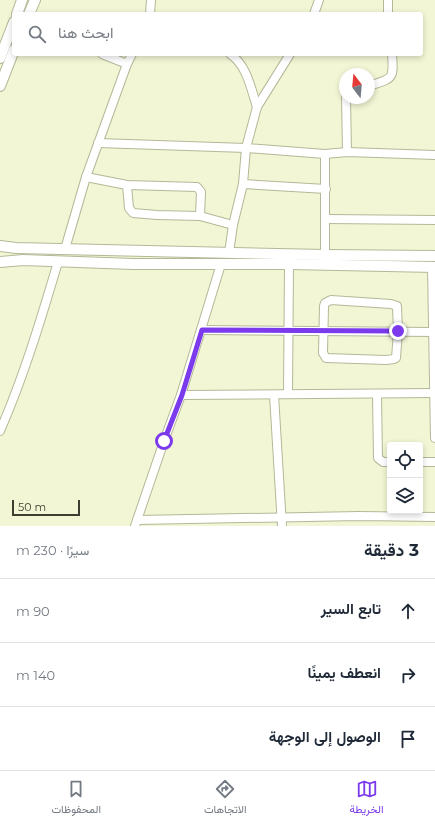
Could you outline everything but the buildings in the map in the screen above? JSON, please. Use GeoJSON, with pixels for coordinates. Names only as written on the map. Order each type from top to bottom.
{"type":"FeatureCollection","features":[{"type":"Feature","properties":{"kind":"street"},"geometry":{"type":"LineString","coordinates":[[18,12],[22,0]]}},
{"type":"Feature","properties":{"kind":"street"},"geometry":{"type":"LineString","coordinates":[[30,12],[35,0]]}},
{"type":"Feature","properties":{"kind":"street"},"geometry":{"type":"LineString","coordinates":[[150,12],[151,0]]}},
{"type":"Feature","properties":{"kind":"street"},"geometry":{"type":"LineString","coordinates":[[315,12],[320,0]]}},
{"type":"Feature","properties":{"kind":"street"},"geometry":{"type":"LineString","coordinates":[[388,0],[388,12]]}},
{"type":"Feature","properties":{"kind":"street"},"geometry":{"type":"LineString","coordinates":[[0,58],[12,27]]}},
{"type":"Feature","properties":{"kind":"street"},"geometry":{"type":"LineString","coordinates":[[0,86],[12,55]]}},
{"type":"Feature","properties":{"kind":"street"},"geometry":{"type":"LineString","coordinates":[[107,56],[127,64]]}},
{"type":"Feature","properties":{"kind":"street"},"geometry":{"type":"LineString","coordinates":[[65,249],[86,177],[131,56]]}},
{"type":"Feature","properties":{"kind":"street"},"geometry":{"type":"LineString","coordinates":[[233,56],[245,71],[257,107]]}},
{"type":"Feature","properties":{"kind":"street"},"geometry":{"type":"LineString","coordinates":[[228,253],[243,184],[246,148],[257,107],[289,56]]}},
{"type":"Feature","properties":{"kind":"street"},"geometry":{"type":"LineString","coordinates":[[375,84],[388,80],[392,76],[392,56]]}},
{"type":"Feature","properties":{"kind":"street"},"geometry":{"type":"LineString","coordinates":[[346,104],[347,152]]}},
{"type":"Feature","properties":{"kind":"street"},"geometry":{"type":"LineString","coordinates":[[98,143],[246,148],[325,154],[347,152],[435,155]]}},
{"type":"Feature","properties":{"kind":"street"},"geometry":{"type":"LineString","coordinates":[[325,154],[325,255]]}},
{"type":"Feature","properties":{"kind":"street"},"geometry":{"type":"LineString","coordinates":[[86,177],[127,185],[197,187],[201,192],[200,216]]}},
{"type":"Feature","properties":{"kind":"street"},"geometry":{"type":"LineString","coordinates":[[243,184],[326,190]]}},
{"type":"Feature","properties":{"kind":"street"},"geometry":{"type":"LineString","coordinates":[[127,185],[129,208],[133,212],[157,215],[200,216],[233,225]]}},
{"type":"Feature","properties":{"kind":"street"},"geometry":{"type":"LineString","coordinates":[[326,219],[435,220]]}},
{"type":"Feature","properties":{"kind":"street"},"geometry":{"type":"LineString","coordinates":[[0,246],[16,248],[112,249],[228,253],[435,256]]}},
{"type":"Feature","properties":{"kind":"street"},"geometry":{"type":"LineString","coordinates":[[0,262],[23,260],[133,264],[289,264],[434,267],[435,438]]}},
{"type":"Feature","properties":{"kind":"street"},"geometry":{"type":"LineString","coordinates":[[1,427],[28,360],[58,262]]}},
{"type":"Feature","properties":{"kind":"street"},"geometry":{"type":"LineString","coordinates":[[221,264],[182,395],[164,441],[136,523],[281,517],[435,517]]}},
{"type":"Feature","properties":{"kind":"street"},"geometry":{"type":"LineString","coordinates":[[288,394],[289,264]]}},
{"type":"Feature","properties":{"kind":"street"},"geometry":{"type":"LineString","coordinates":[[337,300],[394,304],[397,307],[398,331],[396,358],[386,360],[326,358],[323,353],[324,331],[324,306],[328,301],[337,300]]}},
{"type":"Feature","properties":{"kind":"street"},"geometry":{"type":"LineString","coordinates":[[202,330],[434,332]]}},
{"type":"Feature","properties":{"kind":"street"},"geometry":{"type":"LineString","coordinates":[[182,395],[435,394]]}},
{"type":"Feature","properties":{"kind":"street"},"geometry":{"type":"LineString","coordinates":[[274,395],[282,526]]}},
{"type":"Feature","properties":{"kind":"street"},"geometry":{"type":"LineString","coordinates":[[377,395],[378,458],[383,462],[387,462]]}},
{"type":"Feature","properties":{"kind":"street"},"geometry":{"type":"LineString","coordinates":[[423,462],[435,462]]}},
{"type":"Feature","properties":{"kind":"route"},"geometry":{"type":"LineString","coordinates":[[164,441],[182,395],[202,330],[398,331]]}}]}
